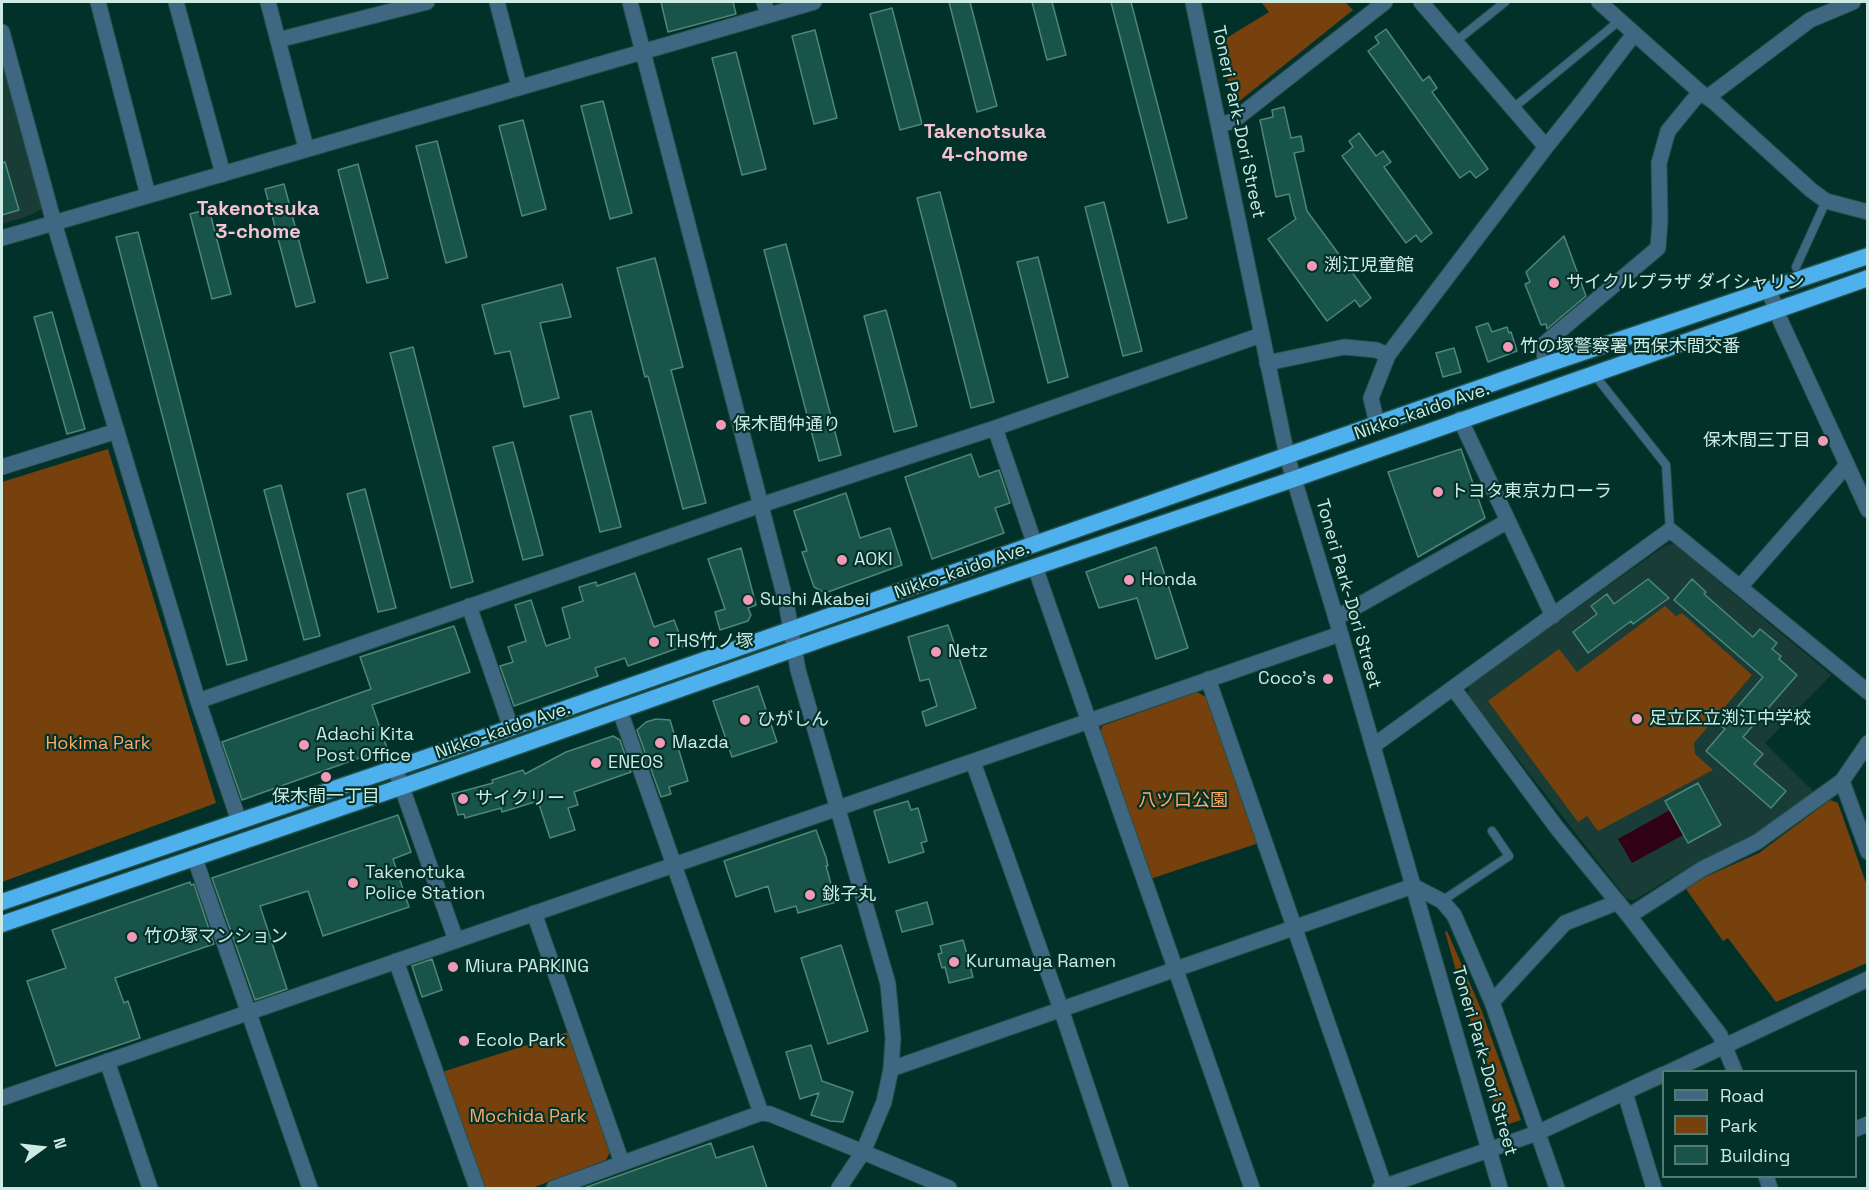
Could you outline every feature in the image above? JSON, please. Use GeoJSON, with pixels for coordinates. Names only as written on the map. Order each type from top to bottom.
{"type":"FeatureCollection","features":[{"type":"Feature","properties":{"kind":"highway","name":"Nikko-kaido Ave."},"geometry":{"type":"LineString","coordinates":[[2,902],[511,728],[1545,364],[1868,256]]}},
{"type":"Feature","properties":{"kind":"highway","name":"Nikko-kaido Ave."},"geometry":{"type":"LineString","coordinates":[[2,924],[1868,278]]}},
{"type":"Feature","properties":{"kind":"street"},"geometry":{"type":"LineString","coordinates":[[98,2],[148,195]]}},
{"type":"Feature","properties":{"kind":"street"},"geometry":{"type":"LineString","coordinates":[[176,2],[223,174]]}},
{"type":"Feature","properties":{"kind":"street"},"geometry":{"type":"LineString","coordinates":[[268,2],[306,148]]}},
{"type":"Feature","properties":{"kind":"street"},"geometry":{"type":"LineString","coordinates":[[278,40],[427,2]]}},
{"type":"Feature","properties":{"kind":"street"},"geometry":{"type":"LineString","coordinates":[[496,2],[519,86]]}},
{"type":"Feature","properties":{"kind":"street"},"geometry":{"type":"LineString","coordinates":[[630,2],[786,602],[794,649],[888,984],[893,1038],[891,1069],[884,1102],[863,1152],[839,1188]]}},
{"type":"Feature","properties":{"kind":"street"},"geometry":{"type":"LineString","coordinates":[[2,238],[643,51],[766,8],[814,2]]}},
{"type":"Feature","properties":{"kind":"street","name":"Toneri Park-Dori Street"},"geometry":{"type":"LineString","coordinates":[[1194,2],[1287,456],[1500,1188]]}},
{"type":"Feature","properties":{"kind":"street"},"geometry":{"type":"LineString","coordinates":[[1220,125],[1233,121],[1385,2]]}},
{"type":"Feature","properties":{"kind":"street"},"geometry":{"type":"LineString","coordinates":[[1422,2],[1546,147]]}},
{"type":"Feature","properties":{"kind":"street"},"geometry":{"type":"LineString","coordinates":[[1599,2],[1810,190],[1826,201],[1868,212]]}},
{"type":"Feature","properties":{"kind":"street"},"geometry":{"type":"LineString","coordinates":[[1545,364],[1544,344],[1658,248],[1659,163],[1668,131],[1704,94],[1810,21],[1845,3]]}},
{"type":"Feature","properties":{"kind":"street"},"geometry":{"type":"LineString","coordinates":[[2,32],[54,222],[198,700],[240,822]]}},
{"type":"Feature","properties":{"kind":"street"},"geometry":{"type":"LineString","coordinates":[[1377,424],[1371,398],[1389,355],[1634,34]]}},
{"type":"Feature","properties":{"kind":"street"},"geometry":{"type":"LineString","coordinates":[[1769,291],[1868,510]]}},
{"type":"Feature","properties":{"kind":"street"},"geometry":{"type":"LineString","coordinates":[[198,700],[760,505],[995,428],[1262,335]]}},
{"type":"Feature","properties":{"kind":"street"},"geometry":{"type":"LineString","coordinates":[[1267,363],[1344,347],[1376,350],[1389,355]]}},
{"type":"Feature","properties":{"kind":"street"},"geometry":{"type":"LineString","coordinates":[[1460,419],[1553,616]]}},
{"type":"Feature","properties":{"kind":"street"},"geometry":{"type":"LineString","coordinates":[[995,428],[1035,544]]}},
{"type":"Feature","properties":{"kind":"street"},"geometry":{"type":"LineString","coordinates":[[2,467],[117,431]]}},
{"type":"Feature","properties":{"kind":"street"},"geometry":{"type":"LineString","coordinates":[[1740,587],[1847,465]]}},
{"type":"Feature","properties":{"kind":"street"},"geometry":{"type":"LineString","coordinates":[[1336,618],[1509,521]]}},
{"type":"Feature","properties":{"kind":"street"},"geometry":{"type":"LineString","coordinates":[[1373,746],[1670,530],[1868,692]]}},
{"type":"Feature","properties":{"kind":"street"},"geometry":{"type":"LineString","coordinates":[[1035,567],[1252,1188]]}},
{"type":"Feature","properties":{"kind":"street"},"geometry":{"type":"LineString","coordinates":[[469,606],[511,728]]}},
{"type":"Feature","properties":{"kind":"street"},"geometry":{"type":"LineString","coordinates":[[2,1098],[1340,634]]}},
{"type":"Feature","properties":{"kind":"street"},"geometry":{"type":"LineString","coordinates":[[1208,679],[1383,1188],[1537,1133],[1662,1075]]}},
{"type":"Feature","properties":{"kind":"street"},"geometry":{"type":"LineString","coordinates":[[1454,688],[1557,828],[1618,902],[1720,1035],[1735,1070]]}},
{"type":"Feature","properties":{"kind":"street"},"geometry":{"type":"LineString","coordinates":[[620,711],[761,1113]]}},
{"type":"Feature","properties":{"kind":"street"},"geometry":{"type":"LineString","coordinates":[[1629,916],[1702,869],[1758,842],[1842,782],[1868,743]]}},
{"type":"Feature","properties":{"kind":"street"},"geometry":{"type":"LineString","coordinates":[[972,762],[1061,1009],[1121,1188]]}},
{"type":"Feature","properties":{"kind":"street"},"geometry":{"type":"LineString","coordinates":[[395,768],[456,940]]}},
{"type":"Feature","properties":{"kind":"street"},"geometry":{"type":"LineString","coordinates":[[1842,782],[1868,852]]}},
{"type":"Feature","properties":{"kind":"street"},"geometry":{"type":"LineString","coordinates":[[195,858],[310,1188]]}},
{"type":"Feature","properties":{"kind":"street"},"geometry":{"type":"LineString","coordinates":[[891,1069],[1413,886],[1442,901],[1454,915],[1492,1002],[1557,1188]]}},
{"type":"Feature","properties":{"kind":"street"},"geometry":{"type":"LineString","coordinates":[[1492,1002],[1565,923],[1618,902]]}},
{"type":"Feature","properties":{"kind":"street"},"geometry":{"type":"LineString","coordinates":[[534,914],[622,1163]]}},
{"type":"Feature","properties":{"kind":"street"},"geometry":{"type":"LineString","coordinates":[[396,961],[477,1188]]}},
{"type":"Feature","properties":{"kind":"street"},"geometry":{"type":"LineString","coordinates":[[1671,1070],[1868,979]]}},
{"type":"Feature","properties":{"kind":"street"},"geometry":{"type":"LineString","coordinates":[[107,1061],[150,1188]]}},
{"type":"Feature","properties":{"kind":"street"},"geometry":{"type":"LineString","coordinates":[[1625,1093],[1654,1188]]}},
{"type":"Feature","properties":{"kind":"street"},"geometry":{"type":"LineString","coordinates":[[554,1188],[761,1113],[770,1114],[949,1188]]}},
{"type":"Feature","properties":{"kind":"lane"},"geometry":{"type":"LineString","coordinates":[[1455,42],[1505,2]]}},
{"type":"Feature","properties":{"kind":"lane"},"geometry":{"type":"LineString","coordinates":[[1512,109],[1620,21]]}},
{"type":"Feature","properties":{"kind":"lane"},"geometry":{"type":"LineString","coordinates":[[1796,267],[1826,201]]}},
{"type":"Feature","properties":{"kind":"lane"},"geometry":{"type":"LineString","coordinates":[[1593,373],[1666,465],[1670,530]]}},
{"type":"Feature","properties":{"kind":"lane"},"geometry":{"type":"LineString","coordinates":[[1442,901],[1509,856],[1492,831]]}},
{"type":"Feature","properties":{"kind":"shaded area"},"geometry":{"type":"Polygon","coordinates":[[[2,53],[44,208],[31,215],[2,224],[2,53]]]}},
{"type":"Feature","properties":{"kind":"shaded area","name":"足立区立渕江中学校"},"geometry":{"type":"Polygon","coordinates":[[[1674,544],[1831,675],[1765,743],[1814,792],[1752,835],[1696,863],[1634,900],[1627,899],[1468,695],[1469,685],[1666,545],[1674,544]]]}},
{"type":"Feature","properties":{"kind":"shaded area"},"geometry":{"type":"Polygon","coordinates":[[[1670,810],[1683,835],[1632,863],[1618,839],[1670,810]]]}},
{"type":"Feature","properties":{"kind":"green space"},"geometry":{"type":"Polygon","coordinates":[[[1261,2],[1345,2],[1353,10],[1237,103],[1232,100],[1220,42],[1269,12],[1261,2]]]}},
{"type":"Feature","properties":{"kind":"green space","name":"Hokima Park"},"geometry":{"type":"Polygon","coordinates":[[[108,449],[216,803],[2,882],[2,482],[108,449]]]}},
{"type":"Feature","properties":{"kind":"green space"},"geometry":{"type":"Polygon","coordinates":[[[1665,606],[1676,616],[1682,613],[1752,675],[1694,743],[1695,754],[1713,770],[1598,831],[1587,816],[1578,822],[1488,701],[1559,649],[1577,672],[1665,606]]]}},
{"type":"Feature","properties":{"kind":"green space","name":"八ツ口公園"},"geometry":{"type":"Polygon","coordinates":[[[1197,692],[1206,697],[1259,843],[1150,879],[1100,737],[1102,726],[1197,692]]]}},
{"type":"Feature","properties":{"kind":"green space"},"geometry":{"type":"Polygon","coordinates":[[[1830,800],[1838,803],[1867,886],[1867,963],[1776,1002],[1728,938],[1723,941],[1686,889],[1703,878],[1759,853],[1830,800]]]}},
{"type":"Feature","properties":{"kind":"green space"},"geometry":{"type":"Polygon","coordinates":[[[1447,931],[1481,1009],[1521,1120],[1500,1125],[1445,932],[1447,931]]]}},
{"type":"Feature","properties":{"kind":"green space","name":"Mochida Park"},"geometry":{"type":"Polygon","coordinates":[[[568,1032],[610,1152],[606,1160],[532,1188],[483,1188],[442,1072],[568,1032]]]}},
{"type":"Feature","properties":{"kind":"building"},"geometry":{"type":"Polygon","coordinates":[[[661,2],[733,2],[736,14],[668,32],[661,2]]]}},
{"type":"Feature","properties":{"kind":"building"},"geometry":{"type":"Polygon","coordinates":[[[949,2],[970,2],[997,106],[977,112],[949,2]]]}},
{"type":"Feature","properties":{"kind":"building"},"geometry":{"type":"Polygon","coordinates":[[[1032,2],[1052,2],[1066,55],[1047,60],[1032,2]]]}},
{"type":"Feature","properties":{"kind":"building"},"geometry":{"type":"Polygon","coordinates":[[[1111,2],[1131,2],[1187,218],[1168,223],[1111,2]]]}},
{"type":"Feature","properties":{"kind":"building"},"geometry":{"type":"Polygon","coordinates":[[[892,8],[922,124],[900,130],[870,14],[892,8]]]}},
{"type":"Feature","properties":{"kind":"building"},"geometry":{"type":"Polygon","coordinates":[[[1386,29],[1423,81],[1429,76],[1437,88],[1432,92],[1488,169],[1476,178],[1470,171],[1460,178],[1368,51],[1379,43],[1375,37],[1386,29]]]}},
{"type":"Feature","properties":{"kind":"building"},"geometry":{"type":"Polygon","coordinates":[[[815,30],[837,118],[814,124],[792,36],[815,30]]]}},
{"type":"Feature","properties":{"kind":"building"},"geometry":{"type":"Polygon","coordinates":[[[736,52],[766,169],[742,175],[712,58],[736,52]]]}},
{"type":"Feature","properties":{"kind":"building"},"geometry":{"type":"Polygon","coordinates":[[[603,101],[632,213],[610,219],[581,106],[603,101]]]}},
{"type":"Feature","properties":{"kind":"building"},"geometry":{"type":"Polygon","coordinates":[[[1284,107],[1291,138],[1301,136],[1304,151],[1294,153],[1307,211],[1371,298],[1360,307],[1355,300],[1327,321],[1268,239],[1296,219],[1289,194],[1276,197],[1260,120],[1273,117],[1272,110],[1284,107]]]}},
{"type":"Feature","properties":{"kind":"building"},"geometry":{"type":"Polygon","coordinates":[[[523,120],[546,209],[522,216],[499,126],[523,120]]]}},
{"type":"Feature","properties":{"kind":"building"},"geometry":{"type":"Polygon","coordinates":[[[1359,133],[1376,156],[1383,151],[1391,162],[1384,167],[1432,233],[1421,242],[1416,235],[1406,243],[1342,156],[1353,147],[1349,141],[1359,133]]]}},
{"type":"Feature","properties":{"kind":"building"},"geometry":{"type":"Polygon","coordinates":[[[437,141],[467,257],[446,263],[416,146],[437,141]]]}},
{"type":"Feature","properties":{"kind":"building"},"geometry":{"type":"Polygon","coordinates":[[[5,162],[19,210],[2,215],[2,163],[5,162]]]}},
{"type":"Feature","properties":{"kind":"building"},"geometry":{"type":"Polygon","coordinates":[[[358,164],[388,278],[367,283],[338,170],[358,164]]]}},
{"type":"Feature","properties":{"kind":"building"},"geometry":{"type":"Polygon","coordinates":[[[284,184],[315,302],[296,307],[265,189],[284,184]]]}},
{"type":"Feature","properties":{"kind":"building"},"geometry":{"type":"Polygon","coordinates":[[[940,192],[994,402],[971,408],[917,198],[940,192]]]}},
{"type":"Feature","properties":{"kind":"building"},"geometry":{"type":"Polygon","coordinates":[[[1104,202],[1142,351],[1123,356],[1085,207],[1104,202]]]}},
{"type":"Feature","properties":{"kind":"building"},"geometry":{"type":"Polygon","coordinates":[[[209,209],[231,294],[212,299],[190,214],[209,209]]]}},
{"type":"Feature","properties":{"kind":"building"},"geometry":{"type":"Polygon","coordinates":[[[138,232],[247,660],[227,665],[116,237],[138,232]]]}},
{"type":"Feature","properties":{"kind":"building","name":"サイクルプラザ ダイシャリン"},"geometry":{"type":"Polygon","coordinates":[[[1564,236],[1586,296],[1547,329],[1546,324],[1541,325],[1525,284],[1530,282],[1526,272],[1564,236]]]}},
{"type":"Feature","properties":{"kind":"building"},"geometry":{"type":"Polygon","coordinates":[[[786,244],[841,455],[819,461],[764,250],[786,244]]]}},
{"type":"Feature","properties":{"kind":"building"},"geometry":{"type":"Polygon","coordinates":[[[1038,257],[1068,377],[1048,383],[1017,262],[1038,257]]]}},
{"type":"Feature","properties":{"kind":"building"},"geometry":{"type":"Polygon","coordinates":[[[655,258],[683,367],[671,370],[706,503],[683,509],[617,268],[655,258]]]}},
{"type":"Feature","properties":{"kind":"building"},"geometry":{"type":"Polygon","coordinates":[[[562,284],[571,317],[540,323],[559,398],[524,407],[510,351],[495,354],[482,305],[562,284]]]}},
{"type":"Feature","properties":{"kind":"building"},"geometry":{"type":"Polygon","coordinates":[[[886,310],[917,426],[894,432],[864,316],[886,310]]]}},
{"type":"Feature","properties":{"kind":"building"},"geometry":{"type":"Polygon","coordinates":[[[52,312],[85,429],[67,434],[34,317],[52,312]]]}},
{"type":"Feature","properties":{"kind":"building"},"geometry":{"type":"Polygon","coordinates":[[[1488,323],[1492,332],[1507,327],[1517,351],[1488,362],[1476,327],[1488,323]]]}},
{"type":"Feature","properties":{"kind":"building"},"geometry":{"type":"Polygon","coordinates":[[[413,347],[473,582],[451,588],[390,353],[413,347]]]}},
{"type":"Feature","properties":{"kind":"building"},"geometry":{"type":"Polygon","coordinates":[[[1454,348],[1461,372],[1443,377],[1436,353],[1454,348]]]}},
{"type":"Feature","properties":{"kind":"building"},"geometry":{"type":"Polygon","coordinates":[[[591,411],[621,527],[600,532],[570,416],[591,411]]]}},
{"type":"Feature","properties":{"kind":"building"},"geometry":{"type":"Polygon","coordinates":[[[513,442],[543,555],[523,560],[493,447],[513,442]]]}},
{"type":"Feature","properties":{"kind":"building"},"geometry":{"type":"Polygon","coordinates":[[[1461,449],[1485,518],[1418,557],[1388,472],[1461,449]]]}},
{"type":"Feature","properties":{"kind":"building"},"geometry":{"type":"Polygon","coordinates":[[[971,454],[979,477],[999,470],[1010,503],[995,508],[1004,533],[932,559],[905,477],[971,454]]]}},
{"type":"Feature","properties":{"kind":"building"},"geometry":{"type":"Polygon","coordinates":[[[281,485],[320,636],[304,640],[264,490],[281,485]]]}},
{"type":"Feature","properties":{"kind":"building"},"geometry":{"type":"Polygon","coordinates":[[[365,489],[396,608],[378,612],[347,494],[365,489]]]}},
{"type":"Feature","properties":{"kind":"building"},"geometry":{"type":"Polygon","coordinates":[[[846,493],[860,538],[890,528],[902,565],[825,593],[814,587],[802,552],[807,551],[794,511],[846,493]]]}},
{"type":"Feature","properties":{"kind":"building"},"geometry":{"type":"Polygon","coordinates":[[[1156,547],[1188,648],[1156,659],[1137,598],[1099,608],[1086,572],[1156,547]]]}},
{"type":"Feature","properties":{"kind":"building"},"geometry":{"type":"Polygon","coordinates":[[[741,548],[756,605],[748,608],[751,615],[748,621],[720,630],[715,612],[725,609],[708,559],[741,548]]]}},
{"type":"Feature","properties":{"kind":"building"},"geometry":{"type":"Polygon","coordinates":[[[635,573],[654,627],[674,620],[684,646],[628,666],[625,658],[595,668],[598,676],[514,706],[500,666],[513,662],[508,647],[526,641],[515,605],[531,600],[546,646],[570,638],[562,608],[583,601],[579,587],[596,582],[597,586],[635,573]]]}},
{"type":"Feature","properties":{"kind":"building"},"geometry":{"type":"Polygon","coordinates":[[[1648,579],[1669,598],[1633,624],[1631,621],[1588,653],[1573,632],[1597,614],[1591,606],[1607,594],[1614,604],[1648,579]]]}},
{"type":"Feature","properties":{"kind":"building"},"geometry":{"type":"Polygon","coordinates":[[[1692,579],[1706,592],[1704,594],[1753,637],[1760,629],[1777,643],[1772,649],[1781,656],[1779,659],[1797,675],[1743,737],[1763,754],[1754,764],[1786,791],[1771,808],[1706,751],[1725,729],[1721,726],[1763,677],[1674,600],[1692,579]]]}},
{"type":"Feature","properties":{"kind":"building"},"geometry":{"type":"Polygon","coordinates":[[[948,625],[976,708],[926,726],[922,712],[937,706],[929,679],[920,681],[908,637],[948,625]]]}},
{"type":"Feature","properties":{"kind":"building","name":"Adachi Kita Post Office"},"geometry":{"type":"Polygon","coordinates":[[[454,626],[470,672],[372,705],[387,748],[242,800],[222,742],[371,689],[360,657],[454,626]]]}},
{"type":"Feature","properties":{"kind":"building"},"geometry":{"type":"Polygon","coordinates":[[[758,686],[777,742],[732,757],[713,701],[758,686]]]}},
{"type":"Feature","properties":{"kind":"building"},"geometry":{"type":"Polygon","coordinates":[[[656,719],[670,720],[688,781],[669,787],[671,794],[661,797],[637,730],[646,722],[656,719]]]}},
{"type":"Feature","properties":{"kind":"building"},"geometry":{"type":"Polygon","coordinates":[[[613,736],[620,740],[631,772],[574,792],[578,805],[568,808],[575,830],[550,838],[538,801],[502,812],[501,808],[465,818],[464,814],[458,815],[452,794],[493,783],[492,780],[523,770],[525,774],[566,752],[613,736]]]}},
{"type":"Feature","properties":{"kind":"building"},"geometry":{"type":"Polygon","coordinates":[[[1698,783],[1721,825],[1688,843],[1665,801],[1698,783]]]}},
{"type":"Feature","properties":{"kind":"building"},"geometry":{"type":"Polygon","coordinates":[[[908,801],[911,810],[918,808],[927,841],[921,843],[924,852],[889,863],[874,811],[908,801]]]}},
{"type":"Feature","properties":{"kind":"building"},"geometry":{"type":"Polygon","coordinates":[[[398,815],[411,852],[393,859],[409,907],[323,936],[308,891],[260,906],[287,989],[255,1000],[212,878],[398,815]]]}},
{"type":"Feature","properties":{"kind":"building"},"geometry":{"type":"Polygon","coordinates":[[[816,830],[826,857],[828,866],[826,866],[836,902],[798,913],[796,906],[775,912],[768,886],[736,897],[724,861],[816,830]]]}},
{"type":"Feature","properties":{"kind":"building"},"geometry":{"type":"Polygon","coordinates":[[[190,882],[191,885],[194,884],[214,944],[115,978],[124,1003],[128,1001],[140,1038],[56,1066],[27,981],[66,968],[52,930],[190,882]]]}},
{"type":"Feature","properties":{"kind":"building"},"geometry":{"type":"Polygon","coordinates":[[[927,902],[933,924],[902,932],[896,911],[927,902]]]}},
{"type":"Feature","properties":{"kind":"building"},"geometry":{"type":"Polygon","coordinates":[[[963,940],[973,977],[949,983],[945,967],[942,968],[938,954],[942,953],[940,946],[963,940]]]}},
{"type":"Feature","properties":{"kind":"building"},"geometry":{"type":"Polygon","coordinates":[[[841,945],[868,1031],[828,1044],[801,958],[841,945]]]}},
{"type":"Feature","properties":{"kind":"building"},"geometry":{"type":"Polygon","coordinates":[[[432,959],[442,990],[422,997],[412,966],[432,959]]]}},
{"type":"Feature","properties":{"kind":"building"},"geometry":{"type":"Polygon","coordinates":[[[811,1045],[822,1081],[853,1092],[843,1122],[830,1121],[811,1115],[819,1093],[800,1099],[786,1052],[811,1045]]]}},
{"type":"Feature","properties":{"kind":"building"},"geometry":{"type":"Polygon","coordinates":[[[711,1143],[716,1158],[753,1146],[767,1188],[584,1188],[711,1143]]]}},
{"type":"Feature","properties":{"kind":"place","name":"渕江児童館"},"geometry":{"type":"Point","coordinates":[1312,266]}},
{"type":"Feature","properties":{"kind":"place","name":"サイクルプラザ ダイシャリン"},"geometry":{"type":"Point","coordinates":[1554,283]}},
{"type":"Feature","properties":{"kind":"place","name":"竹の塚警察署 西保木間交番"},"geometry":{"type":"Point","coordinates":[1508,347]}},
{"type":"Feature","properties":{"kind":"place","name":"保木間仲通り"},"geometry":{"type":"Point","coordinates":[721,425]}},
{"type":"Feature","properties":{"kind":"place","name":"保木間三丁目"},"geometry":{"type":"Point","coordinates":[1823,441]}},
{"type":"Feature","properties":{"kind":"place","name":"トヨタ東京カローラ"},"geometry":{"type":"Point","coordinates":[1438,492]}},
{"type":"Feature","properties":{"kind":"place","name":"AOKI"},"geometry":{"type":"Point","coordinates":[842,560]}},
{"type":"Feature","properties":{"kind":"place","name":"Honda"},"geometry":{"type":"Point","coordinates":[1129,580]}},
{"type":"Feature","properties":{"kind":"place","name":"Sushi Akabei"},"geometry":{"type":"Point","coordinates":[748,600]}},
{"type":"Feature","properties":{"kind":"place","name":"THS竹ノ塚"},"geometry":{"type":"Point","coordinates":[654,642]}},
{"type":"Feature","properties":{"kind":"place","name":"Netz"},"geometry":{"type":"Point","coordinates":[936,652]}},
{"type":"Feature","properties":{"kind":"place","name":"Coco's"},"geometry":{"type":"Point","coordinates":[1328,679]}},
{"type":"Feature","properties":{"kind":"place","name":"足立区立渕江中学校"},"geometry":{"type":"Point","coordinates":[1637,719]}},
{"type":"Feature","properties":{"kind":"place","name":"ひがしん"},"geometry":{"type":"Point","coordinates":[745,720]}},
{"type":"Feature","properties":{"kind":"place","name":"Mazda"},"geometry":{"type":"Point","coordinates":[660,743]}},
{"type":"Feature","properties":{"kind":"place","name":"Adachi Kita Post Office"},"geometry":{"type":"Point","coordinates":[304,745]}},
{"type":"Feature","properties":{"kind":"place","name":"ENEOS"},"geometry":{"type":"Point","coordinates":[596,763]}},
{"type":"Feature","properties":{"kind":"place","name":"保木間一丁目"},"geometry":{"type":"Point","coordinates":[326,777]}},
{"type":"Feature","properties":{"kind":"place","name":"サイクリー"},"geometry":{"type":"Point","coordinates":[463,799]}},
{"type":"Feature","properties":{"kind":"place","name":"Takenotuka Police Station"},"geometry":{"type":"Point","coordinates":[353,883]}},
{"type":"Feature","properties":{"kind":"place","name":"銚子丸"},"geometry":{"type":"Point","coordinates":[810,895]}},
{"type":"Feature","properties":{"kind":"place","name":"竹の塚マンション"},"geometry":{"type":"Point","coordinates":[132,937]}},
{"type":"Feature","properties":{"kind":"place","name":"Kurumaya Ramen"},"geometry":{"type":"Point","coordinates":[954,962]}},
{"type":"Feature","properties":{"kind":"place","name":"Miura PARKING"},"geometry":{"type":"Point","coordinates":[453,967]}},
{"type":"Feature","properties":{"kind":"place","name":"Ecolo Park"},"geometry":{"type":"Point","coordinates":[464,1041]}},
{"type":"Feature","properties":{"kind":"district","name":"Takenotsuka 4-chome"},"geometry":{"type":"Point","coordinates":[985,144]}},
{"type":"Feature","properties":{"kind":"district","name":"Takenotsuka 3-chome"},"geometry":{"type":"Point","coordinates":[258,222]}}]}
